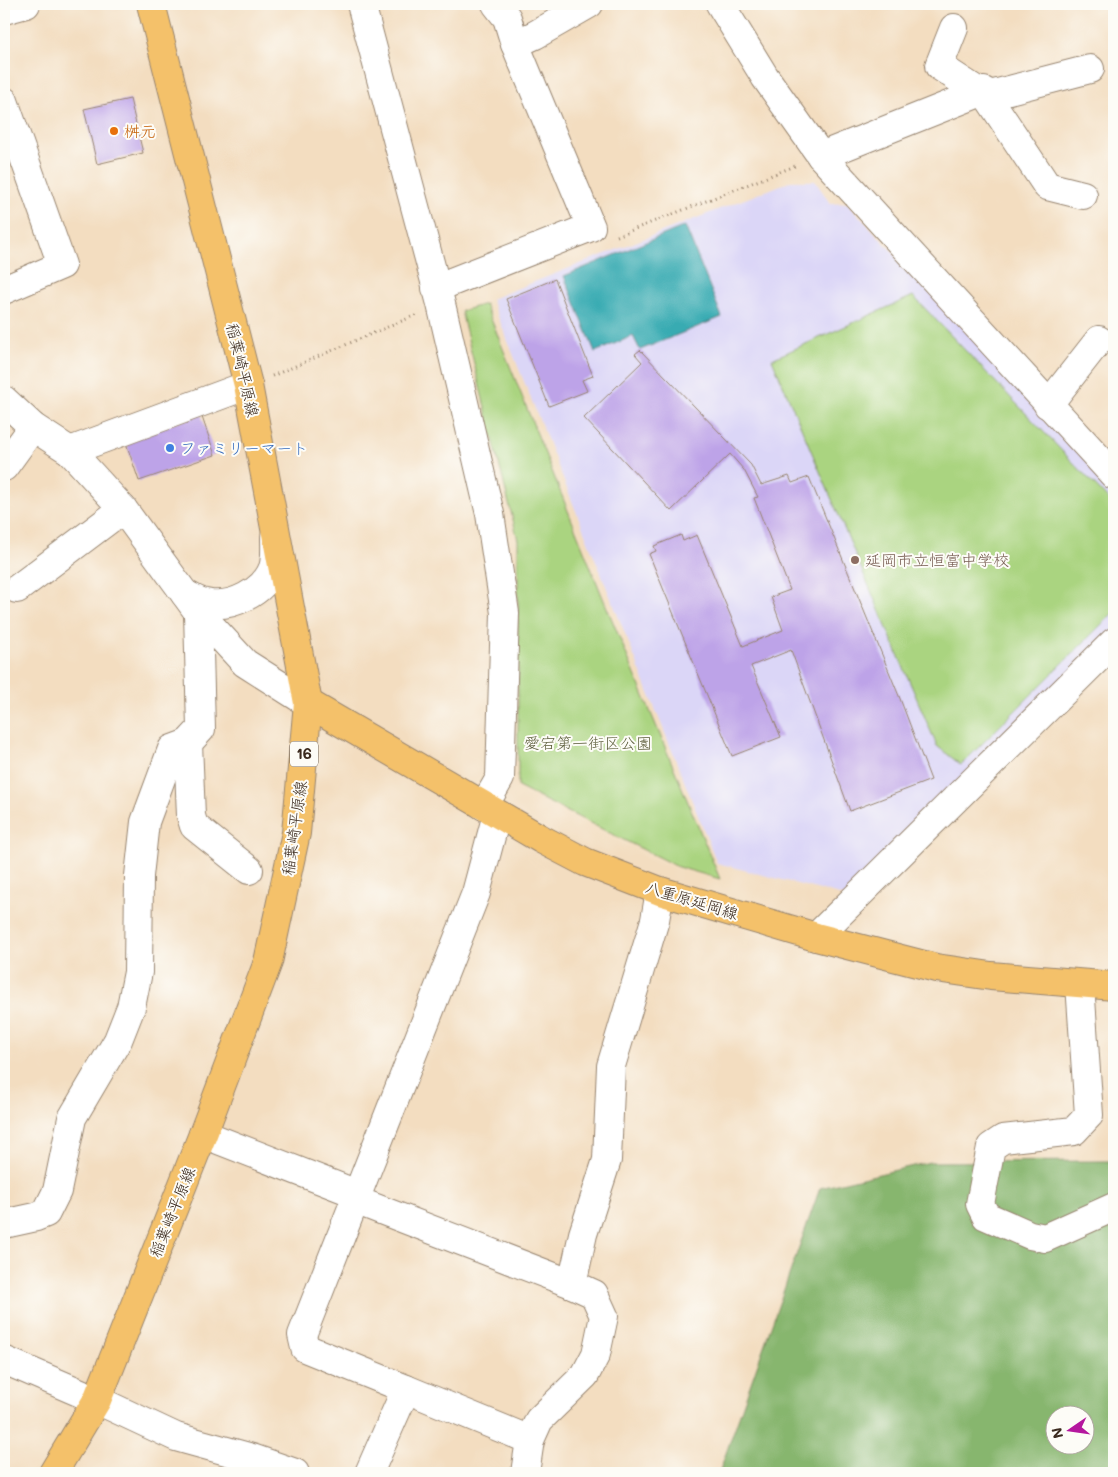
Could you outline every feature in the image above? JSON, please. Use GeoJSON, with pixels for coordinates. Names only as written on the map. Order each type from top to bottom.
{"type":"FeatureCollection","features":[{"type":"Feature","properties":{"kind":"main road","name":"稲葉崎平原線"},"geometry":{"type":"LineString","coordinates":[[52,1473],[97,1400],[203,1134],[268,962],[296,833],[308,703],[248,385],[151,4]]}},
{"type":"Feature","properties":{"kind":"main road","name":"八重原延岡線"},"geometry":{"type":"LineString","coordinates":[[308,703],[541,839],[585,862],[660,891],[816,937],[936,968],[991,976],[1114,986]]}},
{"type":"Feature","properties":{"kind":"street"},"geometry":{"type":"LineString","coordinates":[[4,10],[26,4]]}},
{"type":"Feature","properties":{"kind":"street"},"geometry":{"type":"LineString","coordinates":[[361,4],[439,296],[490,514],[505,613],[500,778],[491,810],[476,893],[302,1334],[305,1348],[530,1440]]}},
{"type":"Feature","properties":{"kind":"street"},"geometry":{"type":"LineString","coordinates":[[439,296],[591,227],[515,44],[507,18],[496,4]]}},
{"type":"Feature","properties":{"kind":"street"},"geometry":{"type":"LineString","coordinates":[[515,44],[535,35],[589,4]]}},
{"type":"Feature","properties":{"kind":"street"},"geometry":{"type":"LineString","coordinates":[[720,4],[765,77],[821,156],[1114,475]]}},
{"type":"Feature","properties":{"kind":"street"},"geometry":{"type":"LineString","coordinates":[[954,28],[939,66],[983,94],[1046,186],[1083,195]]}},
{"type":"Feature","properties":{"kind":"street"},"geometry":{"type":"LineString","coordinates":[[821,156],[983,94],[1090,69]]}},
{"type":"Feature","properties":{"kind":"street"},"geometry":{"type":"LineString","coordinates":[[4,101],[62,265],[4,290]]}},
{"type":"Feature","properties":{"kind":"street"},"geometry":{"type":"LineString","coordinates":[[1048,404],[1099,340]]}},
{"type":"Feature","properties":{"kind":"street"},"geometry":{"type":"LineString","coordinates":[[70,451],[248,385]]}},
{"type":"Feature","properties":{"kind":"street"},"geometry":{"type":"LineString","coordinates":[[4,400],[33,427],[70,451],[123,509],[192,603],[245,663],[308,703]]}},
{"type":"Feature","properties":{"kind":"street"},"geometry":{"type":"LineString","coordinates":[[4,467],[33,427]]}},
{"type":"Feature","properties":{"kind":"street"},"geometry":{"type":"LineString","coordinates":[[18,589],[123,509]]}},
{"type":"Feature","properties":{"kind":"street"},"geometry":{"type":"LineString","coordinates":[[192,603],[226,604],[251,594],[268,578],[274,567],[276,527]]}},
{"type":"Feature","properties":{"kind":"street"},"geometry":{"type":"LineString","coordinates":[[4,1224],[36,1217],[46,1212],[57,1191],[72,1118],[118,1040],[132,1006],[138,972],[139,876],[145,822],[172,749],[188,743],[201,729],[192,603]]}},
{"type":"Feature","properties":{"kind":"street"},"geometry":{"type":"LineString","coordinates":[[816,937],[1114,642]]}},
{"type":"Feature","properties":{"kind":"street"},"geometry":{"type":"LineString","coordinates":[[188,743],[191,816],[194,826],[249,870]]}},
{"type":"Feature","properties":{"kind":"street"},"geometry":{"type":"LineString","coordinates":[[572,1284],[583,1234],[607,1160],[611,1066],[655,920],[660,891]]}},
{"type":"Feature","properties":{"kind":"street"},"geometry":{"type":"LineString","coordinates":[[1080,984],[1089,1115],[1074,1131],[1002,1139],[991,1147],[980,1204],[986,1216],[1030,1235],[1045,1238],[1114,1207]]}},
{"type":"Feature","properties":{"kind":"street"},"geometry":{"type":"LineString","coordinates":[[203,1134],[594,1294],[604,1316],[596,1354],[585,1375],[539,1420],[530,1440],[525,1473]]}},
{"type":"Feature","properties":{"kind":"street"},"geometry":{"type":"LineString","coordinates":[[4,1360],[176,1437],[252,1458],[295,1473]]}},
{"type":"Feature","properties":{"kind":"street"},"geometry":{"type":"LineString","coordinates":[[369,1473],[406,1388]]}},
{"type":"Feature","properties":{"kind":"path"},"geometry":{"type":"LineString","coordinates":[[608,239],[821,156]]}},
{"type":"Feature","properties":{"kind":"path"},"geometry":{"type":"LineString","coordinates":[[248,385],[298,366],[439,296]]}},
{"type":"Feature","properties":{"kind":"shaded area","name":"延岡市立恒富中学校"},"geometry":{"type":"Polygon","coordinates":[[[791,181],[815,181],[831,204],[847,203],[1114,488],[1114,633],[847,897],[717,863],[491,299],[791,181]]]}},
{"type":"Feature","properties":{"kind":"green space"},"geometry":{"type":"Polygon","coordinates":[[[913,296],[1114,505],[1114,612],[961,765],[937,746],[772,359],[913,296]]]}},
{"type":"Feature","properties":{"kind":"green space","name":"愛宕第一街区公園"},"geometry":{"type":"Polygon","coordinates":[[[485,304],[603,598],[720,879],[678,867],[518,787],[518,540],[461,311],[485,304]]]}},
{"type":"Feature","properties":{"kind":"green space"},"geometry":{"type":"Polygon","coordinates":[[[930,1162],[1114,1162],[1114,1473],[719,1473],[820,1188],[930,1162]]]}},
{"type":"Feature","properties":{"kind":"water"},"geometry":{"type":"Polygon","coordinates":[[[685,226],[722,317],[640,350],[633,336],[595,352],[564,276],[685,226]]]}},
{"type":"Feature","properties":{"kind":"building","name":"桝元"},"geometry":{"type":"Polygon","coordinates":[[[130,99],[143,153],[97,164],[84,109],[130,99]]]}},
{"type":"Feature","properties":{"kind":"building"},"geometry":{"type":"Polygon","coordinates":[[[555,279],[593,376],[582,380],[587,391],[549,406],[506,299],[555,279]]]}},
{"type":"Feature","properties":{"kind":"building"},"geometry":{"type":"Polygon","coordinates":[[[640,350],[751,465],[761,485],[789,476],[792,483],[809,477],[899,696],[931,780],[850,811],[791,650],[751,666],[781,737],[732,756],[649,554],[656,551],[654,546],[681,535],[683,541],[697,535],[743,646],[783,630],[771,597],[790,590],[754,498],[758,497],[744,470],[730,454],[671,511],[584,418],[642,362],[635,354],[640,350]]]}},
{"type":"Feature","properties":{"kind":"building","name":"ファミリーマート"},"geometry":{"type":"Polygon","coordinates":[[[201,414],[215,455],[139,481],[125,440],[201,414]]]}},
{"type":"Feature","properties":{"kind":"place","name":"桝元"},"geometry":{"type":"Point","coordinates":[114,131]}},
{"type":"Feature","properties":{"kind":"place","name":"ファミリーマート"},"geometry":{"type":"Point","coordinates":[170,448]}},
{"type":"Feature","properties":{"kind":"place","name":"延岡市立恒富中学校"},"geometry":{"type":"Point","coordinates":[855,560]}}]}
